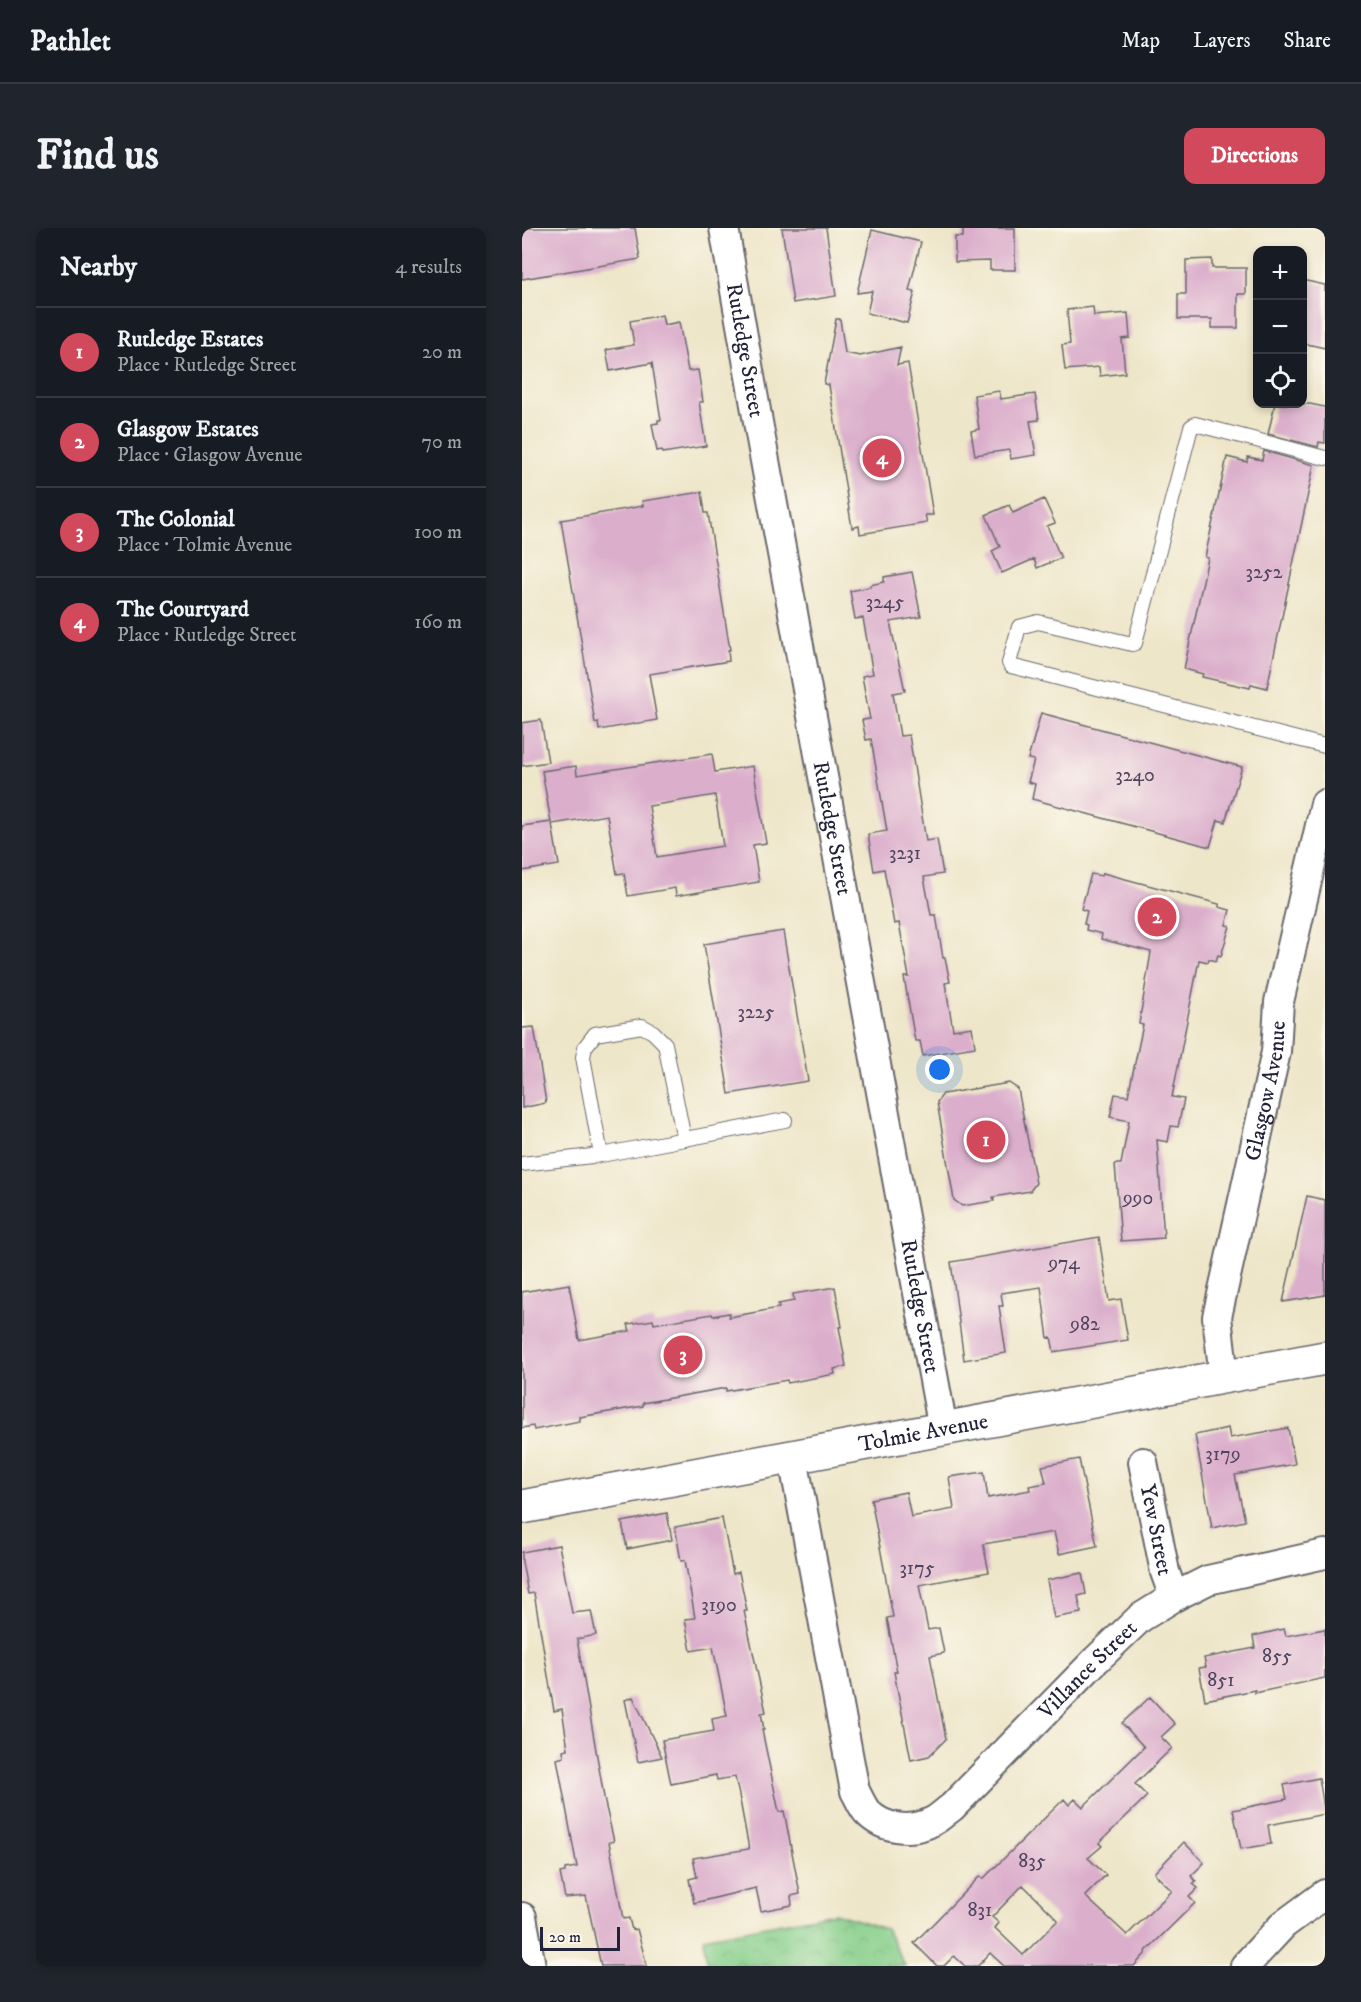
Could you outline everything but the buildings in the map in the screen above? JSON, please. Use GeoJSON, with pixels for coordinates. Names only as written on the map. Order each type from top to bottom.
{"type":"FeatureCollection","features":[{"type":"Feature","properties":{"kind":"street","name":"Rutledge Street"},"geometry":{"type":"LineString","coordinates":[[724,228],[943,1429]]}},
{"type":"Feature","properties":{"kind":"street","name":"Glasgow Avenue"},"geometry":{"type":"LineString","coordinates":[[1224,1377],[1217,1317],[1276,1052],[1279,1002],[1325,804]]}},
{"type":"Feature","properties":{"kind":"street","name":"Tolmie Avenue"},"geometry":{"type":"LineString","coordinates":[[522,1507],[1325,1358]]}},
{"type":"Feature","properties":{"kind":"street","name":"Villance Street"},"geometry":{"type":"LineString","coordinates":[[793,1458],[855,1791],[869,1813],[881,1823],[897,1827],[921,1827],[952,1807],[1140,1618],[1208,1580],[1325,1554]]}},
{"type":"Feature","properties":{"kind":"street","name":"Yew Street"},"geometry":{"type":"LineString","coordinates":[[1143,1462],[1165,1572],[1174,1597]]}},
{"type":"Feature","properties":{"kind":"street"},"geometry":{"type":"LineString","coordinates":[[1245,1966],[1283,1925],[1325,1894]]}},
{"type":"Feature","properties":{"kind":"street"},"geometry":{"type":"LineString","coordinates":[[522,1917],[531,1966]]}},
{"type":"Feature","properties":{"kind":"lane"},"geometry":{"type":"LineString","coordinates":[[1325,459],[1196,424],[1191,427],[1135,643],[1038,622],[1019,627],[1009,663],[1011,666],[1325,746]]}},
{"type":"Feature","properties":{"kind":"lane"},"geometry":{"type":"LineString","coordinates":[[601,1155],[583,1057],[585,1047],[595,1034],[642,1026],[653,1032],[665,1044],[684,1139]]}},
{"type":"Feature","properties":{"kind":"lane"},"geometry":{"type":"LineString","coordinates":[[522,1164],[601,1155],[785,1120]]}},
{"type":"Feature","properties":{"kind":"green space"},"geometry":{"type":"Polygon","coordinates":[[[835,1913],[886,1929],[905,1966],[708,1966],[703,1938],[835,1913]]]}},
{"type":"Feature","properties":{"kind":"place","name":"The Courtyard"},"geometry":{"type":"Point","coordinates":[882,458]}},
{"type":"Feature","properties":{"kind":"place","name":"Glasgow Estates"},"geometry":{"type":"Point","coordinates":[1157,917]}},
{"type":"Feature","properties":{"kind":"place","name":"Rutledge Estates"},"geometry":{"type":"Point","coordinates":[986,1140]}},
{"type":"Feature","properties":{"kind":"place","name":"The Colonial"},"geometry":{"type":"Point","coordinates":[683,1355]}}]}
